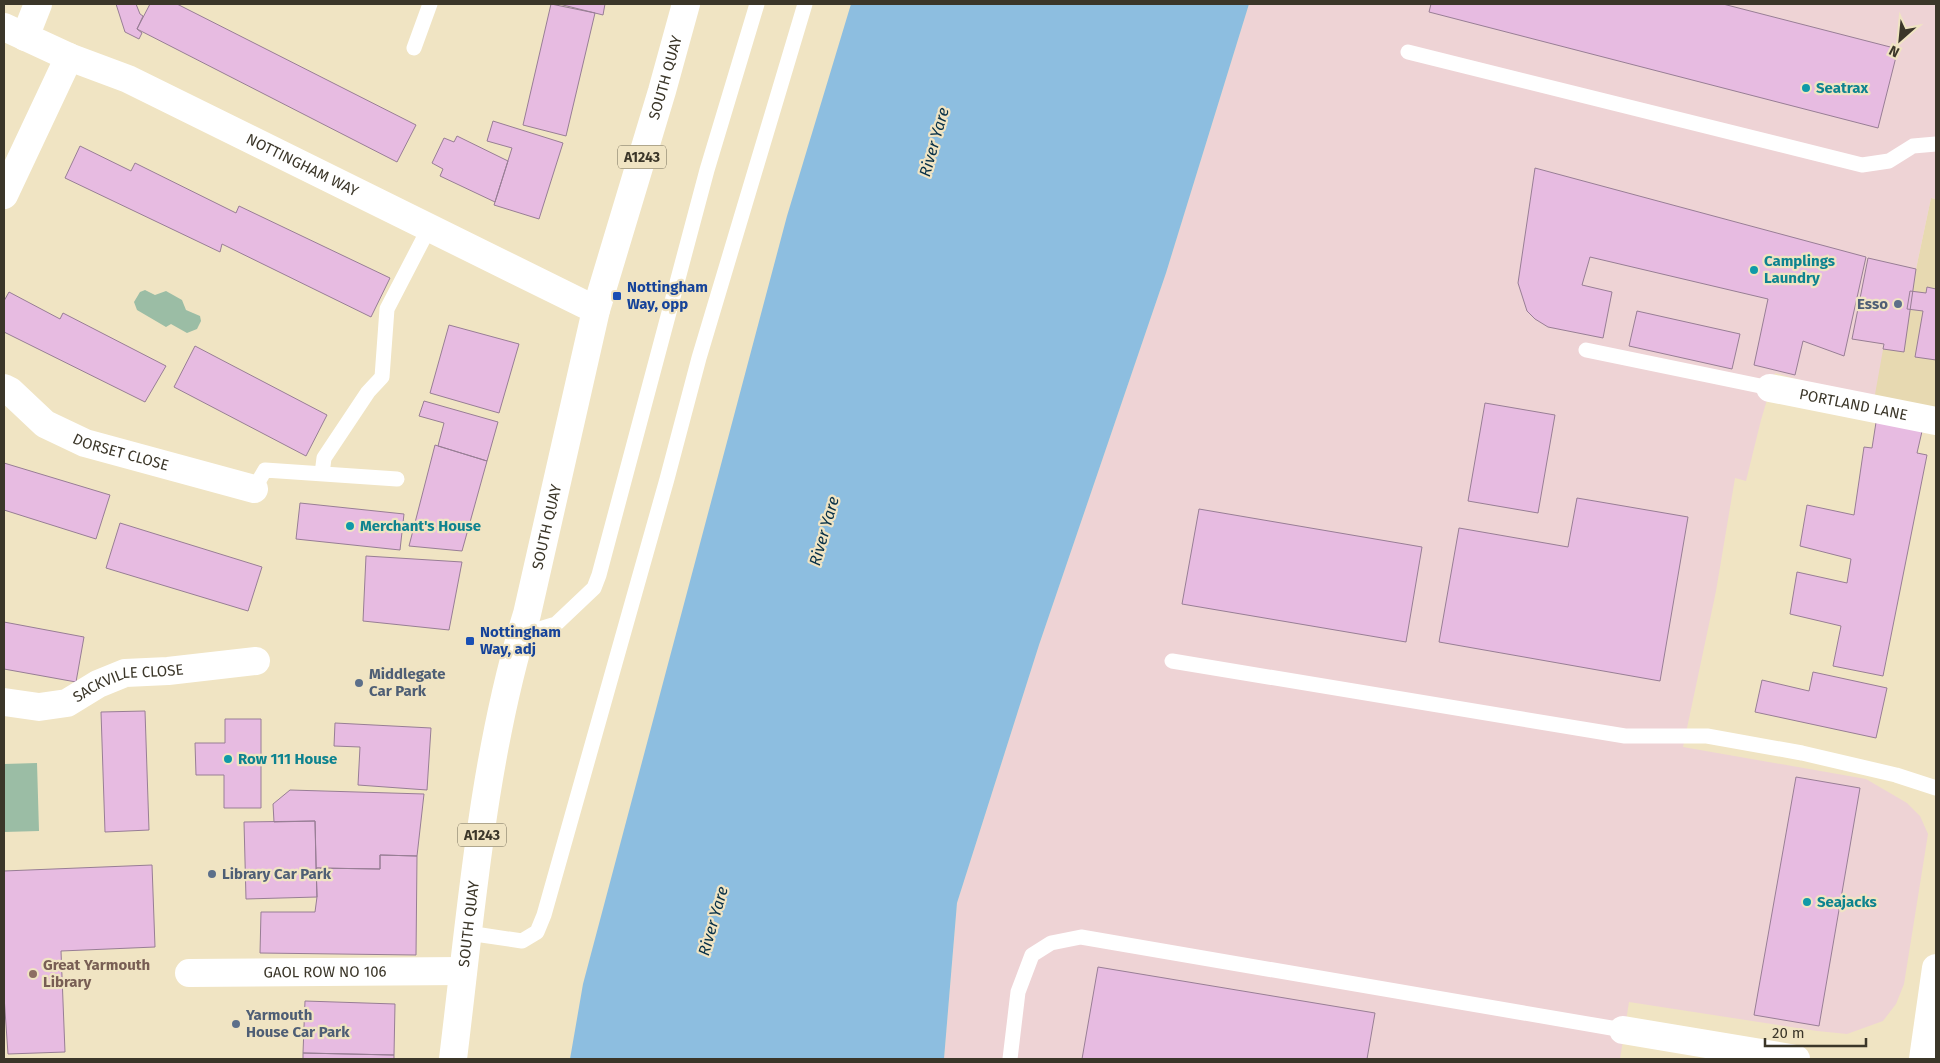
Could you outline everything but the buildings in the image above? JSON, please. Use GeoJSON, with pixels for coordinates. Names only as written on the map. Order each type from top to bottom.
{"type":"FeatureCollection","features":[{"type":"Feature","properties":{"kind":"street"},"geometry":{"type":"LineString","coordinates":[[14,32],[38,4]]}},
{"type":"Feature","properties":{"kind":"street","name":"SOUTH QUAY"},"geometry":{"type":"LineString","coordinates":[[453,1059],[486,800],[504,704],[529,605],[596,310],[662,91],[686,4]]}},
{"type":"Feature","properties":{"kind":"street","name":"NOTTINGHAM WAY"},"geometry":{"type":"LineString","coordinates":[[14,32],[69,57],[128,78],[596,310]]}},
{"type":"Feature","properties":{"kind":"street"},"geometry":{"type":"LineString","coordinates":[[4,195],[69,57]]}},
{"type":"Feature","properties":{"kind":"street","name":"DORSET CLOSE"},"geometry":{"type":"LineString","coordinates":[[4,388],[10,391],[45,424],[86,443],[254,489]]}},
{"type":"Feature","properties":{"kind":"street","name":"PORTLAND LANE"},"geometry":{"type":"LineString","coordinates":[[1770,388],[1936,421]]}},
{"type":"Feature","properties":{"kind":"street","name":"SACKVILLE CLOSE"},"geometry":{"type":"LineString","coordinates":[[4,702],[39,707],[67,703],[98,684],[125,673],[168,671],[256,661]]}},
{"type":"Feature","properties":{"kind":"street"},"geometry":{"type":"LineString","coordinates":[[1924,1059],[1936,968]]}},
{"type":"Feature","properties":{"kind":"street","name":"GAOL ROW NO 106"},"geometry":{"type":"LineString","coordinates":[[189,973],[463,971]]}},
{"type":"Feature","properties":{"kind":"street"},"geometry":{"type":"LineString","coordinates":[[1623,1030],[1796,1059]]}},
{"type":"Feature","properties":{"kind":"lane"},"geometry":{"type":"LineString","coordinates":[[414,48],[430,4]]}},
{"type":"Feature","properties":{"kind":"lane"},"geometry":{"type":"LineString","coordinates":[[520,635],[556,624],[594,588],[599,575],[705,179],[756,4]]}},
{"type":"Feature","properties":{"kind":"lane"},"geometry":{"type":"LineString","coordinates":[[468,933],[522,940],[537,932],[544,915],[667,479],[699,358],[805,4]]}},
{"type":"Feature","properties":{"kind":"lane"},"geometry":{"type":"LineString","coordinates":[[1408,52],[1862,165],[1889,161],[1914,146],[1936,144]]}},
{"type":"Feature","properties":{"kind":"lane"},"geometry":{"type":"LineString","coordinates":[[322,474],[324,458],[368,392],[382,377],[387,308],[430,228]]}},
{"type":"Feature","properties":{"kind":"lane"},"geometry":{"type":"LineString","coordinates":[[1586,350],[1770,388]]}},
{"type":"Feature","properties":{"kind":"lane"},"geometry":{"type":"LineString","coordinates":[[254,489],[265,470],[397,479]]}},
{"type":"Feature","properties":{"kind":"lane"},"geometry":{"type":"LineString","coordinates":[[1172,661],[1625,736],[1707,736],[1802,753],[1896,775],[1936,788]]}},
{"type":"Feature","properties":{"kind":"lane"},"geometry":{"type":"LineString","coordinates":[[1010,1059],[1018,992],[1032,955],[1051,943],[1081,937],[1623,1030]]}},
{"type":"Feature","properties":{"kind":"shaded area"},"geometry":{"type":"Polygon","coordinates":[[[1249,4],[1936,4],[1936,199],[1931,198],[1916,269],[1868,259],[1852,339],[1884,344],[1874,400],[1775,373],[1746,481],[1735,478],[1716,591],[1683,747],[1866,779],[1907,803],[1920,816],[1928,834],[1904,984],[1896,1004],[1883,1021],[1847,1034],[1629,1002],[1620,1059],[944,1059],[957,903],[1039,645],[1166,273],[1249,4]]]}},
{"type":"Feature","properties":{"kind":"shaded area","name":"Esso"},"geometry":{"type":"Polygon","coordinates":[[[1931,198],[1936,199],[1936,414],[1874,400],[1852,339],[1868,258],[1916,269],[1931,198]]]}},
{"type":"Feature","properties":{"kind":"green space"},"geometry":{"type":"Polygon","coordinates":[[[145,290],[155,295],[166,291],[182,300],[186,310],[200,316],[201,321],[197,329],[187,333],[171,324],[166,327],[137,310],[134,302],[140,292],[145,290]]]}},
{"type":"Feature","properties":{"kind":"green space"},"geometry":{"type":"Polygon","coordinates":[[[37,763],[39,831],[4,832],[4,764],[37,763]]]}},
{"type":"Feature","properties":{"kind":"water","name":"River Yare"},"geometry":{"type":"Polygon","coordinates":[[[851,4],[1249,4],[1166,273],[1039,645],[957,903],[944,1059],[570,1059],[583,984],[787,216],[851,4]]]}},
{"type":"Feature","properties":{"kind":"place","name":"Seatrax"},"geometry":{"type":"Point","coordinates":[1806,88]}},
{"type":"Feature","properties":{"kind":"place","name":"Camplings Laundry"},"geometry":{"type":"Point","coordinates":[1754,270]}},
{"type":"Feature","properties":{"kind":"place","name":"Nottingham Way, opp"},"geometry":{"type":"Point","coordinates":[617,296]}},
{"type":"Feature","properties":{"kind":"place","name":"Esso"},"geometry":{"type":"Point","coordinates":[1898,304]}},
{"type":"Feature","properties":{"kind":"place","name":"Merchant's House"},"geometry":{"type":"Point","coordinates":[350,526]}},
{"type":"Feature","properties":{"kind":"place","name":"Nottingham Way, adj"},"geometry":{"type":"Point","coordinates":[470,641]}},
{"type":"Feature","properties":{"kind":"place","name":"Middlegate Car Park"},"geometry":{"type":"Point","coordinates":[359,683]}},
{"type":"Feature","properties":{"kind":"place","name":"Row 111 House"},"geometry":{"type":"Point","coordinates":[228,759]}},
{"type":"Feature","properties":{"kind":"place","name":"Library Car Park"},"geometry":{"type":"Point","coordinates":[212,874]}},
{"type":"Feature","properties":{"kind":"place","name":"Seajacks"},"geometry":{"type":"Point","coordinates":[1807,902]}},
{"type":"Feature","properties":{"kind":"place","name":"Great Yarmouth Library"},"geometry":{"type":"Point","coordinates":[33,974]}},
{"type":"Feature","properties":{"kind":"place","name":"Yarmouth House Car Park"},"geometry":{"type":"Point","coordinates":[236,1024]}}]}
